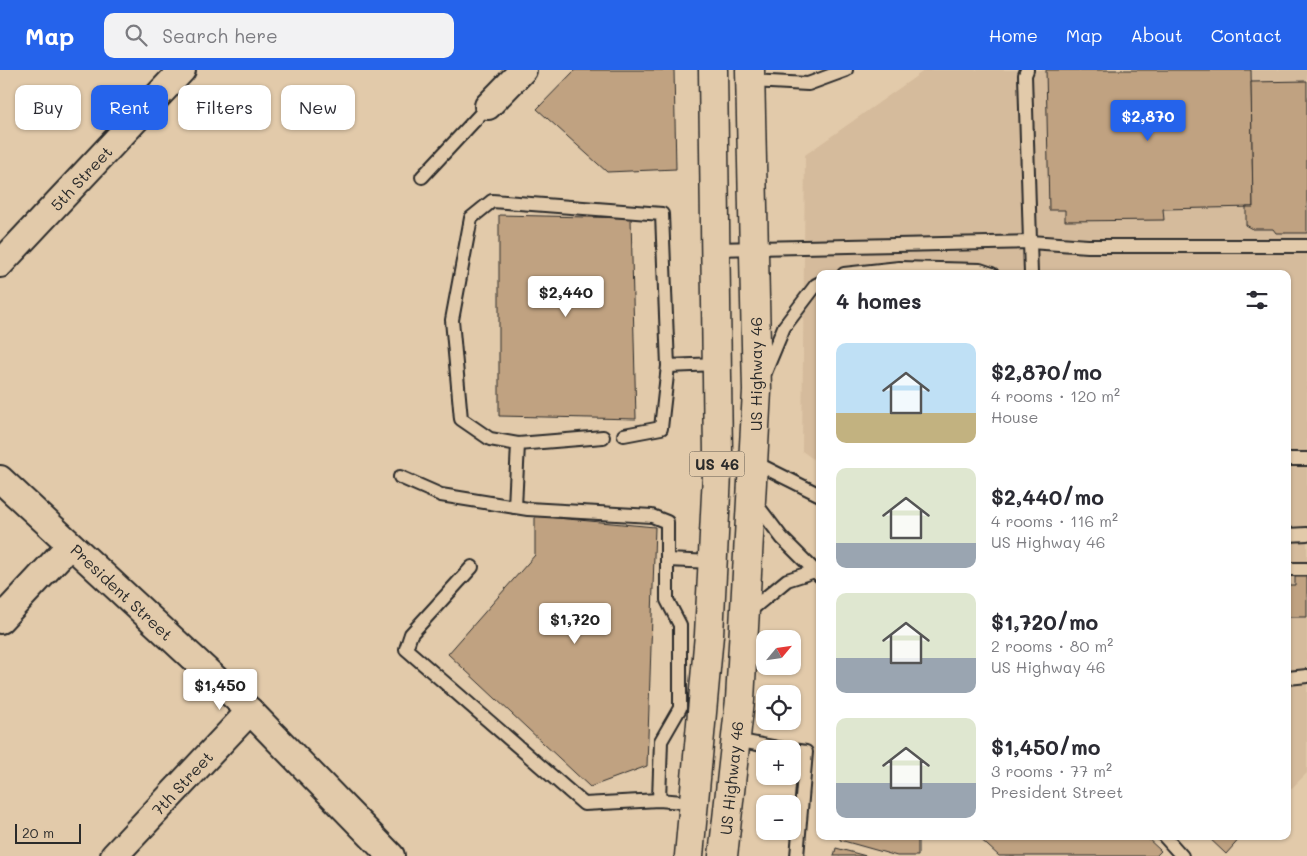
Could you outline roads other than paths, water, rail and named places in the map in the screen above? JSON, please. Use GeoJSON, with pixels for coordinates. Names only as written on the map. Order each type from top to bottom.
{"type":"FeatureCollection","features":[{"type":"Feature","properties":{"kind":"highway","name":"US Highway 46"},"geometry":{"type":"LineString","coordinates":[[689,856],[694,803],[694,646],[713,562],[718,454],[713,70]]}},
{"type":"Feature","properties":{"kind":"highway","name":"US Highway 46"},"geometry":{"type":"LineString","coordinates":[[722,856],[740,700],[758,391],[750,75]]}},
{"type":"Feature","properties":{"kind":"street","name":"5th Street"},"geometry":{"type":"LineString","coordinates":[[0,264],[182,70]]}},
{"type":"Feature","properties":{"kind":"street"},"geometry":{"type":"LineString","coordinates":[[488,106],[515,72]]}},
{"type":"Feature","properties":{"kind":"street","name":"President Street"},"geometry":{"type":"LineString","coordinates":[[0,478],[250,711],[391,856]]}},
{"type":"Feature","properties":{"kind":"street"},"geometry":{"type":"LineString","coordinates":[[0,620],[70,545]]}},
{"type":"Feature","properties":{"kind":"street","name":"7th Street"},"geometry":{"type":"LineString","coordinates":[[114,856],[250,711]]}},
{"type":"Feature","properties":{"kind":"lane"},"geometry":{"type":"LineString","coordinates":[[750,75],[808,84],[846,70]]}},
{"type":"Feature","properties":{"kind":"lane"},"geometry":{"type":"LineString","coordinates":[[1027,70],[1025,76],[1031,270]]}},
{"type":"Feature","properties":{"kind":"lane"},"geometry":{"type":"LineString","coordinates":[[422,177],[488,106]]}},
{"type":"Feature","properties":{"kind":"lane"},"geometry":{"type":"LineString","coordinates":[[603,437],[518,444],[490,439],[460,419],[452,320],[471,218],[492,201],[662,214],[668,366],[661,428],[624,435]]}},
{"type":"Feature","properties":{"kind":"lane"},"geometry":{"type":"LineString","coordinates":[[716,249],[1030,242],[1107,246],[1307,246]]}},
{"type":"Feature","properties":{"kind":"lane"},"geometry":{"type":"LineString","coordinates":[[881,270],[899,268],[980,270]]}},
{"type":"Feature","properties":{"kind":"lane"},"geometry":{"type":"LineString","coordinates":[[758,391],[784,327],[816,284]]}},
{"type":"Feature","properties":{"kind":"lane"},"geometry":{"type":"LineString","coordinates":[[668,366],[717,364]]}},
{"type":"Feature","properties":{"kind":"lane"},"geometry":{"type":"LineString","coordinates":[[515,507],[518,444]]}},
{"type":"Feature","properties":{"kind":"lane"},"geometry":{"type":"LineString","coordinates":[[1291,459],[1307,459]]}},
{"type":"Feature","properties":{"kind":"lane"},"geometry":{"type":"LineString","coordinates":[[754,462],[816,493]]}},
{"type":"Feature","properties":{"kind":"lane"},"geometry":{"type":"LineString","coordinates":[[400,477],[441,495],[515,507],[652,516],[667,522],[668,600],[680,626],[694,646],[680,708],[674,722],[661,741],[659,800]]}},
{"type":"Feature","properties":{"kind":"lane"},"geometry":{"type":"LineString","coordinates":[[752,498],[782,538],[816,573]]}},
{"type":"Feature","properties":{"kind":"lane"},"geometry":{"type":"LineString","coordinates":[[1291,535],[1307,534]]}},
{"type":"Feature","properties":{"kind":"lane"},"geometry":{"type":"LineString","coordinates":[[667,560],[713,562]]}},
{"type":"Feature","properties":{"kind":"lane"},"geometry":{"type":"LineString","coordinates":[[472,567],[411,634],[406,649],[584,804],[659,800],[694,803]]}},
{"type":"Feature","properties":{"kind":"lane"},"geometry":{"type":"LineString","coordinates":[[1291,569],[1307,569]]}},
{"type":"Feature","properties":{"kind":"lane"},"geometry":{"type":"LineString","coordinates":[[745,615],[787,580],[816,574]]}},
{"type":"Feature","properties":{"kind":"lane"},"geometry":{"type":"LineString","coordinates":[[1291,678],[1307,676]]}},
{"type":"Feature","properties":{"kind":"lane"},"geometry":{"type":"LineString","coordinates":[[735,740],[756,744]]}},
{"type":"Feature","properties":{"kind":"lane"},"geometry":{"type":"LineString","coordinates":[[796,856],[806,752],[801,751]]}},
{"type":"Feature","properties":{"kind":"lane"},"geometry":{"type":"LineString","coordinates":[[1168,840],[1182,856]]}}]}
